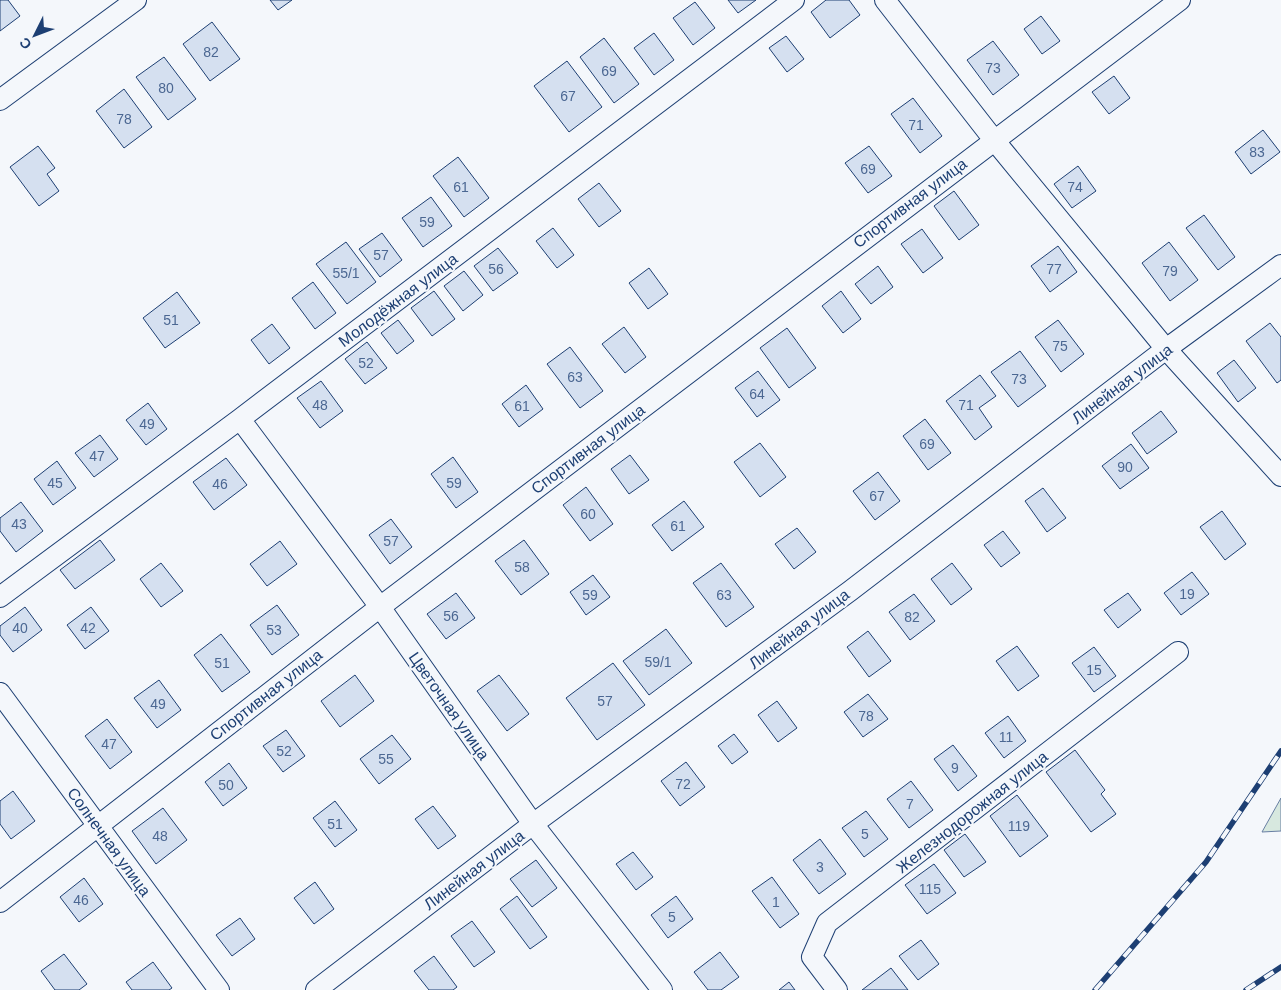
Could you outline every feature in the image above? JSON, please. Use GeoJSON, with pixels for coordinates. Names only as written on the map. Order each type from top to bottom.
{"type":"FeatureCollection","features":[{"type":"Feature","properties":{"kind":"street"},"geometry":{"type":"LineString","coordinates":[[0,100],[136,0]]}},
{"type":"Feature","properties":{"kind":"street","name":"Молодёжная улица"},"geometry":{"type":"LineString","coordinates":[[0,597],[240,419],[794,0]]}},
{"type":"Feature","properties":{"kind":"street"},"geometry":{"type":"LineString","coordinates":[[885,0],[994,140],[1166,349],[1281,476]]}},
{"type":"Feature","properties":{"kind":"street","name":"Спортивная улица"},"geometry":{"type":"LineString","coordinates":[[0,902],[380,607],[1180,0]]}},
{"type":"Feature","properties":{"kind":"street","name":"Линейная улица"},"geometry":{"type":"LineString","coordinates":[[316,990],[533,824],[850,591],[1166,349],[1281,265]]}},
{"type":"Feature","properties":{"kind":"street","name":"Цветочная улица"},"geometry":{"type":"LineString","coordinates":[[240,419],[380,607],[533,824],[662,990]]}},
{"type":"Feature","properties":{"kind":"street","name":"Железнодорожная улица"},"geometry":{"type":"LineString","coordinates":[[837,990],[812,956],[827,924],[1178,652]]}},
{"type":"Feature","properties":{"kind":"street","name":"Солнечная улица"},"geometry":{"type":"LineString","coordinates":[[0,693],[219,990]]}},
{"type":"Feature","properties":{"kind":"shaded area"},"geometry":{"type":"Polygon","coordinates":[[[1281,798],[1281,831],[1262,832],[1281,798]]]}},
{"type":"Feature","properties":{"kind":"building"},"geometry":{"type":"Polygon","coordinates":[[[0,0],[8,0],[20,16],[0,31],[0,0]]]}},
{"type":"Feature","properties":{"kind":"building"},"geometry":{"type":"Polygon","coordinates":[[[270,0],[292,0],[278,10],[270,0]]]}},
{"type":"Feature","properties":{"kind":"building"},"geometry":{"type":"Polygon","coordinates":[[[728,0],[756,0],[738,13],[728,0]]]}},
{"type":"Feature","properties":{"kind":"building"},"geometry":{"type":"Polygon","coordinates":[[[826,0],[849,0],[860,15],[830,38],[811,12],[826,0]]]}},
{"type":"Feature","properties":{"kind":"building"},"geometry":{"type":"Polygon","coordinates":[[[695,2],[715,28],[693,45],[673,18],[695,2]]]}},
{"type":"Feature","properties":{"kind":"building"},"geometry":{"type":"Polygon","coordinates":[[[1041,16],[1060,41],[1042,54],[1024,29],[1041,16]]]}},
{"type":"Feature","properties":{"kind":"building"},"geometry":{"type":"Polygon","coordinates":[[[212,22],[240,59],[210,81],[183,44],[212,22]]]}},
{"type":"Feature","properties":{"kind":"building"},"geometry":{"type":"Polygon","coordinates":[[[654,33],[674,60],[654,75],[634,48],[654,33]]]}},
{"type":"Feature","properties":{"kind":"building"},"geometry":{"type":"Polygon","coordinates":[[[786,36],[804,59],[787,72],[769,48],[786,36]]]}},
{"type":"Feature","properties":{"kind":"building"},"geometry":{"type":"Polygon","coordinates":[[[604,38],[639,84],[614,103],[580,57],[604,38]]]}},
{"type":"Feature","properties":{"kind":"building"},"geometry":{"type":"Polygon","coordinates":[[[993,41],[1019,75],[993,95],[967,60],[993,41]]]}},
{"type":"Feature","properties":{"kind":"building"},"geometry":{"type":"Polygon","coordinates":[[[164,57],[196,99],[168,120],[136,77],[164,57]]]}},
{"type":"Feature","properties":{"kind":"building"},"geometry":{"type":"Polygon","coordinates":[[[567,61],[602,107],[569,132],[534,86],[567,61]]]}},
{"type":"Feature","properties":{"kind":"building"},"geometry":{"type":"Polygon","coordinates":[[[1114,76],[1130,98],[1109,114],[1092,92],[1114,76]]]}},
{"type":"Feature","properties":{"kind":"building"},"geometry":{"type":"Polygon","coordinates":[[[124,89],[152,127],[124,148],[96,111],[124,89]]]}},
{"type":"Feature","properties":{"kind":"building"},"geometry":{"type":"Polygon","coordinates":[[[913,98],[942,136],[920,153],[891,114],[913,98]]]}},
{"type":"Feature","properties":{"kind":"building"},"geometry":{"type":"Polygon","coordinates":[[[1263,130],[1280,152],[1251,174],[1235,152],[1263,130]]]}},
{"type":"Feature","properties":{"kind":"building"},"geometry":{"type":"Polygon","coordinates":[[[38,146],[55,168],[47,174],[59,191],[39,206],[10,167],[38,146]]]}},
{"type":"Feature","properties":{"kind":"building"},"geometry":{"type":"Polygon","coordinates":[[[869,146],[892,176],[868,193],[845,163],[869,146]]]}},
{"type":"Feature","properties":{"kind":"building"},"geometry":{"type":"Polygon","coordinates":[[[458,157],[489,198],[464,217],[433,176],[458,157]]]}},
{"type":"Feature","properties":{"kind":"building"},"geometry":{"type":"Polygon","coordinates":[[[1078,166],[1096,191],[1072,208],[1054,184],[1078,166]]]}},
{"type":"Feature","properties":{"kind":"building"},"geometry":{"type":"Polygon","coordinates":[[[599,183],[621,211],[599,227],[578,199],[599,183]]]}},
{"type":"Feature","properties":{"kind":"building"},"geometry":{"type":"Polygon","coordinates":[[[954,191],[979,225],[959,240],[934,206],[954,191]]]}},
{"type":"Feature","properties":{"kind":"building"},"geometry":{"type":"Polygon","coordinates":[[[431,197],[452,226],[423,247],[402,218],[431,197]]]}},
{"type":"Feature","properties":{"kind":"building"},"geometry":{"type":"Polygon","coordinates":[[[1204,215],[1235,257],[1218,270],[1186,228],[1204,215]]]}},
{"type":"Feature","properties":{"kind":"building"},"geometry":{"type":"Polygon","coordinates":[[[553,228],[574,255],[557,268],[536,241],[553,228]]]}},
{"type":"Feature","properties":{"kind":"building"},"geometry":{"type":"Polygon","coordinates":[[[922,229],[943,258],[923,273],[901,244],[922,229]]]}},
{"type":"Feature","properties":{"kind":"building"},"geometry":{"type":"Polygon","coordinates":[[[382,233],[402,260],[380,277],[359,249],[382,233]]]}},
{"type":"Feature","properties":{"kind":"building"},"geometry":{"type":"Polygon","coordinates":[[[346,242],[376,282],[347,304],[316,264],[346,242]]]}},
{"type":"Feature","properties":{"kind":"building"},"geometry":{"type":"Polygon","coordinates":[[[1169,242],[1198,280],[1170,301],[1142,263],[1169,242]]]}},
{"type":"Feature","properties":{"kind":"building"},"geometry":{"type":"Polygon","coordinates":[[[1058,246],[1077,272],[1050,292],[1031,266],[1058,246]]]}},
{"type":"Feature","properties":{"kind":"building"},"geometry":{"type":"Polygon","coordinates":[[[498,248],[518,273],[493,291],[474,266],[498,248]]]}},
{"type":"Feature","properties":{"kind":"building"},"geometry":{"type":"Polygon","coordinates":[[[878,266],[893,287],[871,304],[855,284],[878,266]]]}},
{"type":"Feature","properties":{"kind":"building"},"geometry":{"type":"Polygon","coordinates":[[[649,268],[668,294],[648,309],[629,283],[649,268]]]}},
{"type":"Feature","properties":{"kind":"building"},"geometry":{"type":"Polygon","coordinates":[[[464,271],[483,295],[463,311],[444,286],[464,271]]]}},
{"type":"Feature","properties":{"kind":"building"},"geometry":{"type":"Polygon","coordinates":[[[313,282],[336,313],[315,329],[292,298],[313,282]]]}},
{"type":"Feature","properties":{"kind":"building"},"geometry":{"type":"Polygon","coordinates":[[[434,291],[455,319],[432,336],[411,308],[434,291]]]}},
{"type":"Feature","properties":{"kind":"building"},"geometry":{"type":"Polygon","coordinates":[[[841,291],[861,319],[843,333],[822,306],[841,291]]]}},
{"type":"Feature","properties":{"kind":"building"},"geometry":{"type":"Polygon","coordinates":[[[177,292],[200,323],[165,348],[143,318],[177,292]]]}},
{"type":"Feature","properties":{"kind":"building"},"geometry":{"type":"Polygon","coordinates":[[[398,320],[414,341],[397,354],[381,333],[398,320]]]}},
{"type":"Feature","properties":{"kind":"building"},"geometry":{"type":"Polygon","coordinates":[[[1058,320],[1084,354],[1061,372],[1035,337],[1058,320]]]}},
{"type":"Feature","properties":{"kind":"building"},"geometry":{"type":"Polygon","coordinates":[[[1270,323],[1281,337],[1281,380],[1277,383],[1246,341],[1270,323]]]}},
{"type":"Feature","properties":{"kind":"building"},"geometry":{"type":"Polygon","coordinates":[[[272,324],[290,348],[269,364],[251,340],[272,324]]]}},
{"type":"Feature","properties":{"kind":"building"},"geometry":{"type":"Polygon","coordinates":[[[624,327],[646,357],[625,373],[602,344],[624,327]]]}},
{"type":"Feature","properties":{"kind":"building"},"geometry":{"type":"Polygon","coordinates":[[[787,328],[816,368],[789,388],[760,348],[787,328]]]}},
{"type":"Feature","properties":{"kind":"building"},"geometry":{"type":"Polygon","coordinates":[[[367,342],[387,368],[365,384],[345,359],[367,342]]]}},
{"type":"Feature","properties":{"kind":"building"},"geometry":{"type":"Polygon","coordinates":[[[570,347],[603,391],[580,408],[547,364],[570,347]]]}},
{"type":"Feature","properties":{"kind":"building"},"geometry":{"type":"Polygon","coordinates":[[[1020,351],[1046,386],[1018,407],[991,372],[1020,351]]]}},
{"type":"Feature","properties":{"kind":"building"},"geometry":{"type":"Polygon","coordinates":[[[1234,360],[1256,388],[1238,402],[1217,373],[1234,360]]]}},
{"type":"Feature","properties":{"kind":"building"},"geometry":{"type":"Polygon","coordinates":[[[758,371],[780,400],[757,417],[735,388],[758,371]]]}},
{"type":"Feature","properties":{"kind":"building"},"geometry":{"type":"Polygon","coordinates":[[[980,375],[996,396],[979,408],[992,427],[975,440],[946,401],[980,375]]]}},
{"type":"Feature","properties":{"kind":"building"},"geometry":{"type":"Polygon","coordinates":[[[321,381],[343,411],[320,428],[297,398],[321,381]]]}},
{"type":"Feature","properties":{"kind":"building"},"geometry":{"type":"Polygon","coordinates":[[[526,385],[543,409],[519,427],[502,404],[526,385]]]}},
{"type":"Feature","properties":{"kind":"building"},"geometry":{"type":"Polygon","coordinates":[[[148,403],[167,429],[146,445],[126,420],[148,403]]]}},
{"type":"Feature","properties":{"kind":"building"},"geometry":{"type":"Polygon","coordinates":[[[1161,411],[1177,432],[1147,454],[1132,433],[1161,411]]]}},
{"type":"Feature","properties":{"kind":"building"},"geometry":{"type":"Polygon","coordinates":[[[925,419],[951,453],[928,470],[903,436],[925,419]]]}},
{"type":"Feature","properties":{"kind":"building"},"geometry":{"type":"Polygon","coordinates":[[[100,435],[118,459],[94,477],[75,453],[100,435]]]}},
{"type":"Feature","properties":{"kind":"building"},"geometry":{"type":"Polygon","coordinates":[[[760,443],[786,477],[760,497],[734,462],[760,443]]]}},
{"type":"Feature","properties":{"kind":"building"},"geometry":{"type":"Polygon","coordinates":[[[1131,444],[1149,468],[1120,489],[1102,466],[1131,444]]]}},
{"type":"Feature","properties":{"kind":"building"},"geometry":{"type":"Polygon","coordinates":[[[630,455],[649,480],[629,494],[611,469],[630,455]]]}},
{"type":"Feature","properties":{"kind":"building"},"geometry":{"type":"Polygon","coordinates":[[[453,457],[478,492],[456,508],[431,474],[453,457]]]}},
{"type":"Feature","properties":{"kind":"building"},"geometry":{"type":"Polygon","coordinates":[[[226,458],[247,485],[214,510],[193,482],[226,458]]]}},
{"type":"Feature","properties":{"kind":"building"},"geometry":{"type":"Polygon","coordinates":[[[57,461],[76,488],[53,505],[34,479],[57,461]]]}},
{"type":"Feature","properties":{"kind":"building"},"geometry":{"type":"Polygon","coordinates":[[[878,472],[900,501],[875,520],[853,491],[878,472]]]}},
{"type":"Feature","properties":{"kind":"building"},"geometry":{"type":"Polygon","coordinates":[[[586,487],[613,524],[590,541],[563,505],[586,487]]]}},
{"type":"Feature","properties":{"kind":"building"},"geometry":{"type":"Polygon","coordinates":[[[1043,488],[1066,518],[1047,532],[1025,501],[1043,488]]]}},
{"type":"Feature","properties":{"kind":"building"},"geometry":{"type":"Polygon","coordinates":[[[684,501],[704,527],[672,551],[652,525],[684,501]]]}},
{"type":"Feature","properties":{"kind":"building"},"geometry":{"type":"Polygon","coordinates":[[[21,502],[43,531],[16,552],[0,531],[0,518],[21,502]]]}},
{"type":"Feature","properties":{"kind":"building"},"geometry":{"type":"Polygon","coordinates":[[[1222,511],[1246,544],[1225,560],[1200,527],[1222,511]]]}},
{"type":"Feature","properties":{"kind":"building"},"geometry":{"type":"Polygon","coordinates":[[[391,519],[412,547],[390,564],[369,535],[391,519]]]}},
{"type":"Feature","properties":{"kind":"building"},"geometry":{"type":"Polygon","coordinates":[[[797,528],[816,552],[794,569],[775,544],[797,528]]]}},
{"type":"Feature","properties":{"kind":"building"},"geometry":{"type":"Polygon","coordinates":[[[1003,531],[1020,553],[1001,567],[984,545],[1003,531]]]}},
{"type":"Feature","properties":{"kind":"building"},"geometry":{"type":"Polygon","coordinates":[[[100,540],[115,560],[75,589],[60,570],[100,540]]]}},
{"type":"Feature","properties":{"kind":"building"},"geometry":{"type":"Polygon","coordinates":[[[524,540],[549,574],[521,595],[495,561],[524,540]]]}},
{"type":"Feature","properties":{"kind":"building"},"geometry":{"type":"Polygon","coordinates":[[[280,541],[297,564],[267,586],[250,564],[280,541]]]}},
{"type":"Feature","properties":{"kind":"building"},"geometry":{"type":"Polygon","coordinates":[[[161,563],[183,591],[161,607],[140,579],[161,563]]]}},
{"type":"Feature","properties":{"kind":"building"},"geometry":{"type":"Polygon","coordinates":[[[721,563],[754,607],[726,627],[693,583],[721,563]]]}},
{"type":"Feature","properties":{"kind":"building"},"geometry":{"type":"Polygon","coordinates":[[[952,563],[972,589],[951,605],[931,579],[952,563]]]}},
{"type":"Feature","properties":{"kind":"building"},"geometry":{"type":"Polygon","coordinates":[[[1192,572],[1209,594],[1181,615],[1164,593],[1192,572]]]}},
{"type":"Feature","properties":{"kind":"building"},"geometry":{"type":"Polygon","coordinates":[[[593,575],[610,597],[586,615],[570,592],[593,575]]]}},
{"type":"Feature","properties":{"kind":"building"},"geometry":{"type":"Polygon","coordinates":[[[456,593],[475,618],[446,639],[427,614],[456,593]]]}},
{"type":"Feature","properties":{"kind":"building"},"geometry":{"type":"Polygon","coordinates":[[[1128,593],[1141,610],[1118,628],[1104,610],[1128,593]]]}},
{"type":"Feature","properties":{"kind":"building"},"geometry":{"type":"Polygon","coordinates":[[[914,594],[935,621],[910,640],[889,612],[914,594]]]}},
{"type":"Feature","properties":{"kind":"building"},"geometry":{"type":"Polygon","coordinates":[[[277,605],[299,635],[272,655],[250,625],[277,605]]]}},
{"type":"Feature","properties":{"kind":"building"},"geometry":{"type":"Polygon","coordinates":[[[25,607],[42,630],[13,652],[0,635],[0,626],[25,607]]]}},
{"type":"Feature","properties":{"kind":"building"},"geometry":{"type":"Polygon","coordinates":[[[91,607],[109,631],[85,649],[67,625],[91,607]]]}},
{"type":"Feature","properties":{"kind":"building"},"geometry":{"type":"Polygon","coordinates":[[[666,629],[692,663],[649,695],[623,661],[666,629]]]}},
{"type":"Feature","properties":{"kind":"building"},"geometry":{"type":"Polygon","coordinates":[[[868,631],[891,661],[869,677],[847,647],[868,631]]]}},
{"type":"Feature","properties":{"kind":"building"},"geometry":{"type":"Polygon","coordinates":[[[221,634],[250,672],[222,692],[194,655],[221,634]]]}},
{"type":"Feature","properties":{"kind":"building"},"geometry":{"type":"Polygon","coordinates":[[[1017,646],[1039,676],[1018,691],[996,661],[1017,646]]]}},
{"type":"Feature","properties":{"kind":"building"},"geometry":{"type":"Polygon","coordinates":[[[1094,647],[1116,676],[1094,692],[1072,663],[1094,647]]]}},
{"type":"Feature","properties":{"kind":"building"},"geometry":{"type":"Polygon","coordinates":[[[613,663],[645,705],[597,740],[566,698],[613,663]]]}},
{"type":"Feature","properties":{"kind":"building"},"geometry":{"type":"Polygon","coordinates":[[[355,675],[374,701],[340,727],[321,701],[355,675]]]}},
{"type":"Feature","properties":{"kind":"building"},"geometry":{"type":"Polygon","coordinates":[[[499,675],[529,714],[507,731],[477,691],[499,675]]]}},
{"type":"Feature","properties":{"kind":"building"},"geometry":{"type":"Polygon","coordinates":[[[159,680],[181,710],[157,728],[134,698],[159,680]]]}},
{"type":"Feature","properties":{"kind":"building"},"geometry":{"type":"Polygon","coordinates":[[[868,694],[888,719],[863,737],[844,712],[868,694]]]}},
{"type":"Feature","properties":{"kind":"building"},"geometry":{"type":"Polygon","coordinates":[[[777,701],[797,728],[778,742],[758,715],[777,701]]]}},
{"type":"Feature","properties":{"kind":"building"},"geometry":{"type":"Polygon","coordinates":[[[1008,716],[1026,741],[1004,758],[985,733],[1008,716]]]}},
{"type":"Feature","properties":{"kind":"building"},"geometry":{"type":"Polygon","coordinates":[[[107,719],[132,752],[110,769],[85,736],[107,719]]]}},
{"type":"Feature","properties":{"kind":"building"},"geometry":{"type":"Polygon","coordinates":[[[286,730],[305,756],[283,772],[263,746],[286,730]]]}},
{"type":"Feature","properties":{"kind":"building"},"geometry":{"type":"Polygon","coordinates":[[[734,734],[748,752],[732,764],[718,746],[734,734]]]}},
{"type":"Feature","properties":{"kind":"building"},"geometry":{"type":"Polygon","coordinates":[[[392,735],[411,759],[379,784],[360,759],[392,735]]]}},
{"type":"Feature","properties":{"kind":"building"},"geometry":{"type":"Polygon","coordinates":[[[953,745],[977,776],[958,791],[934,759],[953,745]]]}},
{"type":"Feature","properties":{"kind":"building"},"geometry":{"type":"Polygon","coordinates":[[[1075,750],[1105,790],[1101,794],[1116,814],[1091,832],[1046,772],[1075,750]]]}},
{"type":"Feature","properties":{"kind":"building"},"geometry":{"type":"Polygon","coordinates":[[[686,762],[705,787],[680,806],[661,781],[686,762]]]}},
{"type":"Feature","properties":{"kind":"building"},"geometry":{"type":"Polygon","coordinates":[[[229,763],[247,788],[223,806],[205,782],[229,763]]]}},
{"type":"Feature","properties":{"kind":"building"},"geometry":{"type":"Polygon","coordinates":[[[911,781],[933,810],[909,828],[887,799],[911,781]]]}},
{"type":"Feature","properties":{"kind":"building"},"geometry":{"type":"Polygon","coordinates":[[[13,791],[35,821],[11,839],[0,824],[0,801],[13,791]]]}},
{"type":"Feature","properties":{"kind":"building"},"geometry":{"type":"Polygon","coordinates":[[[1017,795],[1048,836],[1020,857],[990,816],[1017,795]]]}},
{"type":"Feature","properties":{"kind":"building"},"geometry":{"type":"Polygon","coordinates":[[[335,801],[357,830],[335,847],[313,818],[335,801]]]}},
{"type":"Feature","properties":{"kind":"building"},"geometry":{"type":"Polygon","coordinates":[[[433,806],[456,836],[438,849],[415,819],[433,806]]]}},
{"type":"Feature","properties":{"kind":"building"},"geometry":{"type":"Polygon","coordinates":[[[163,808],[187,840],[156,864],[132,831],[163,808]]]}},
{"type":"Feature","properties":{"kind":"building"},"geometry":{"type":"Polygon","coordinates":[[[866,811],[888,839],[864,857],[842,828],[866,811]]]}},
{"type":"Feature","properties":{"kind":"building"},"geometry":{"type":"Polygon","coordinates":[[[965,834],[986,862],[964,877],[944,850],[965,834]]]}},
{"type":"Feature","properties":{"kind":"building"},"geometry":{"type":"Polygon","coordinates":[[[820,839],[846,874],[819,894],[793,860],[820,839]]]}},
{"type":"Feature","properties":{"kind":"building"},"geometry":{"type":"Polygon","coordinates":[[[633,852],[653,877],[636,890],[616,864],[633,852]]]}},
{"type":"Feature","properties":{"kind":"building"},"geometry":{"type":"Polygon","coordinates":[[[536,860],[557,888],[532,907],[510,879],[536,860]]]}},
{"type":"Feature","properties":{"kind":"building"},"geometry":{"type":"Polygon","coordinates":[[[934,864],[956,893],[927,914],[905,885],[934,864]]]}},
{"type":"Feature","properties":{"kind":"building"},"geometry":{"type":"Polygon","coordinates":[[[772,877],[799,914],[780,928],[752,891],[772,877]]]}},
{"type":"Feature","properties":{"kind":"building"},"geometry":{"type":"Polygon","coordinates":[[[84,878],[103,904],[79,922],[60,897],[84,878]]]}},
{"type":"Feature","properties":{"kind":"building"},"geometry":{"type":"Polygon","coordinates":[[[315,882],[334,909],[314,924],[294,898],[315,882]]]}},
{"type":"Feature","properties":{"kind":"building"},"geometry":{"type":"Polygon","coordinates":[[[517,896],[547,937],[530,949],[500,909],[517,896]]]}},
{"type":"Feature","properties":{"kind":"building"},"geometry":{"type":"Polygon","coordinates":[[[676,896],[693,919],[668,938],[651,915],[676,896]]]}},
{"type":"Feature","properties":{"kind":"building"},"geometry":{"type":"Polygon","coordinates":[[[240,918],[255,939],[232,956],[216,935],[240,918]]]}},
{"type":"Feature","properties":{"kind":"building"},"geometry":{"type":"Polygon","coordinates":[[[472,921],[495,952],[474,967],[451,936],[472,921]]]}},
{"type":"Feature","properties":{"kind":"building"},"geometry":{"type":"Polygon","coordinates":[[[921,940],[939,964],[918,980],[899,956],[921,940]]]}},
{"type":"Feature","properties":{"kind":"building"},"geometry":{"type":"Polygon","coordinates":[[[720,952],[739,977],[721,990],[708,990],[694,972],[720,952]]]}},
{"type":"Feature","properties":{"kind":"building"},"geometry":{"type":"Polygon","coordinates":[[[64,954],[87,984],[79,990],[55,990],[41,971],[64,954]]]}},
{"type":"Feature","properties":{"kind":"building"},"geometry":{"type":"Polygon","coordinates":[[[434,956],[457,987],[453,990],[429,990],[414,971],[434,956]]]}},
{"type":"Feature","properties":{"kind":"building"},"geometry":{"type":"Polygon","coordinates":[[[153,962],[172,988],[169,990],[132,990],[126,982],[153,962]]]}},
{"type":"Feature","properties":{"kind":"building"},"geometry":{"type":"Polygon","coordinates":[[[891,968],[908,990],[862,990],[891,968]]]}},
{"type":"Feature","properties":{"kind":"building"},"geometry":{"type":"Polygon","coordinates":[[[789,982],[795,990],[779,990],[789,982]]]}},
{"type":"Feature","properties":{"kind":"railway"},"geometry":{"type":"LineString","coordinates":[[1095,990],[1206,862],[1281,751]]}},
{"type":"Feature","properties":{"kind":"railway"},"geometry":{"type":"LineString","coordinates":[[1246,990],[1281,967]]}}]}
